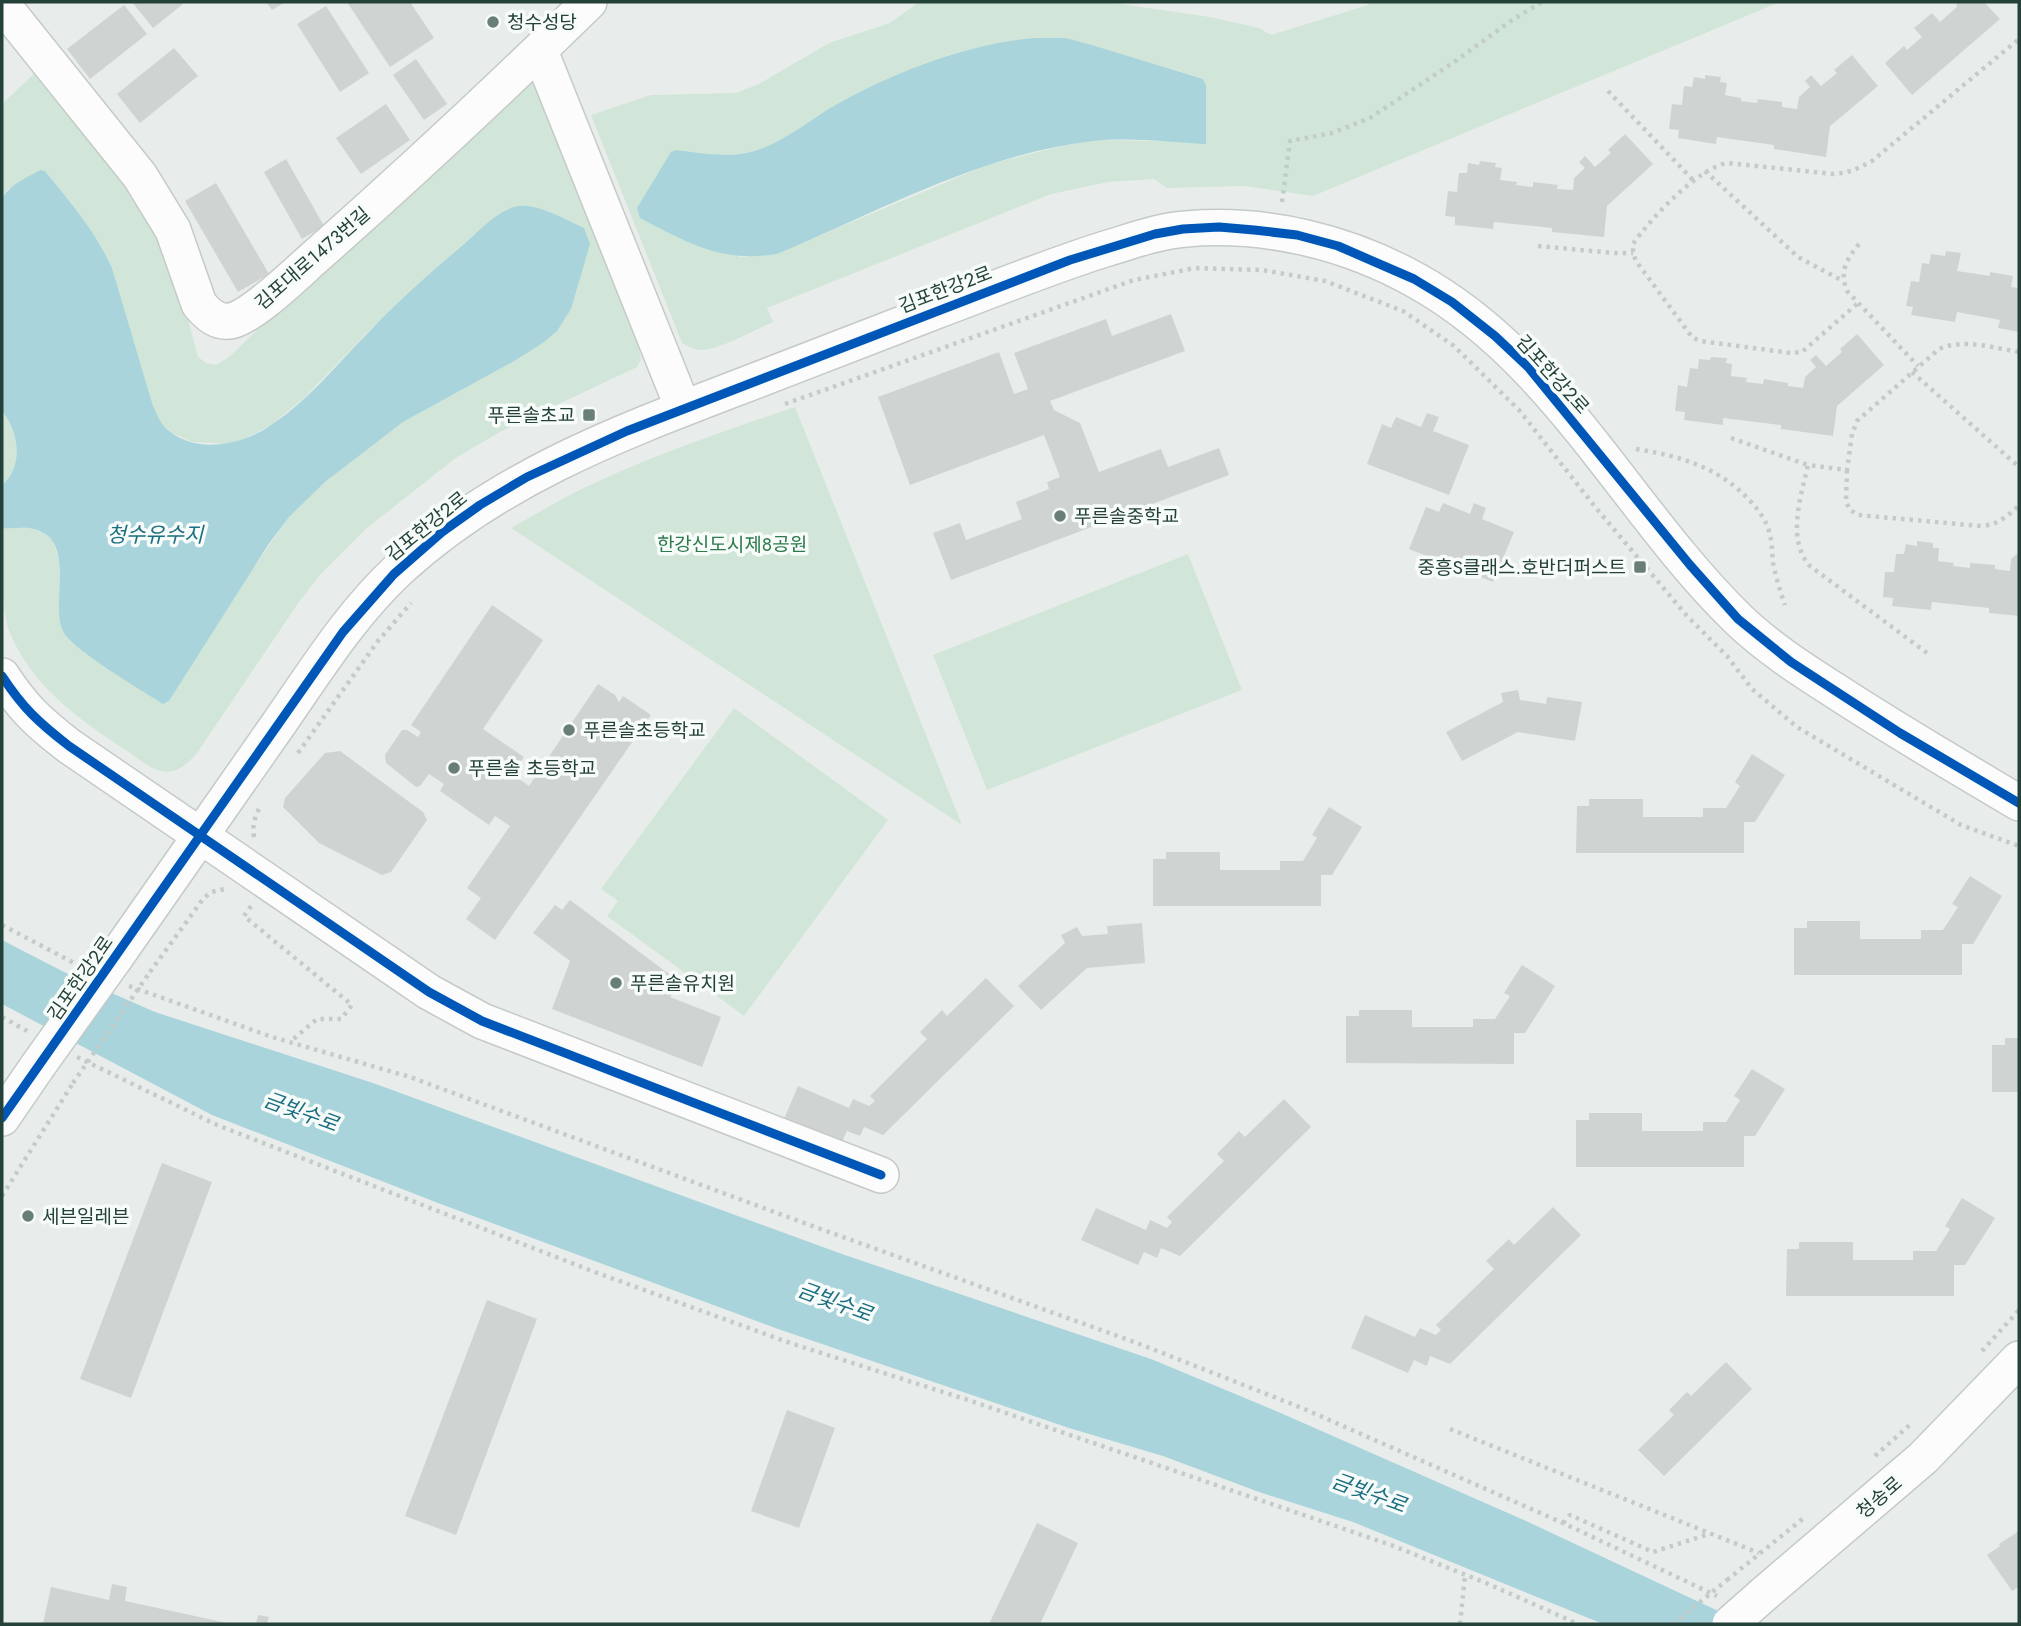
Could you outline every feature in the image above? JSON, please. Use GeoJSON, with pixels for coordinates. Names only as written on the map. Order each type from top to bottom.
{"type":"FeatureCollection","features":[{"type":"Feature","properties":{"kind":"street","name":"김포대로1473번길"},"geometry":{"type":"LineString","coordinates":[[2,5],[139,176],[173,230],[199,304],[207,314],[220,321],[232,321],[245,315],[279,288],[540,51],[589,2]]}},
{"type":"Feature","properties":{"kind":"street"},"geometry":{"type":"LineString","coordinates":[[540,51],[683,408]]}},
{"type":"Feature","properties":{"kind":"street","name":"김포한강2로"},"geometry":{"type":"LineString","coordinates":[[2,1118],[37,1051],[121,972],[201,836],[343,632],[394,574],[442,532],[527,477],[683,408],[1070,260],[1154,234],[1183,229],[1219,227],[1297,235],[1338,246],[1414,279],[1452,302],[1495,336],[1546,388],[1720,599],[1758,637],[1791,662],[1900,733],[2019,803]]}},
{"type":"Feature","properties":{"kind":"street"},"geometry":{"type":"LineString","coordinates":[[2,676],[21,705],[41,725],[69,746],[456,1008],[495,1026],[881,1175]]}},
{"type":"Feature","properties":{"kind":"street","name":"청송로"},"geometry":{"type":"LineString","coordinates":[[1728,1613],[1764,1594],[1923,1458],[2019,1359]]}},
{"type":"Feature","properties":{"kind":"path"},"geometry":{"type":"LineString","coordinates":[[1282,202],[1290,141],[1332,133],[1370,118],[1504,25],[1542,2]]}},
{"type":"Feature","properties":{"kind":"path"},"geometry":{"type":"LineString","coordinates":[[1857,304],[1801,352],[1700,341],[1685,329],[1636,261],[1633,244],[1693,180],[1716,165],[1727,163],[1834,174],[1858,169],[1872,161],[2019,39]]}},
{"type":"Feature","properties":{"kind":"path"},"geometry":{"type":"LineString","coordinates":[[1608,91],[1693,180]]}},
{"type":"Feature","properties":{"kind":"path"},"geometry":{"type":"LineString","coordinates":[[1705,171],[1798,257],[1843,281]]}},
{"type":"Feature","properties":{"kind":"path"},"geometry":{"type":"LineString","coordinates":[[1859,244],[1848,257],[1843,270],[1847,291],[1918,366]]}},
{"type":"Feature","properties":{"kind":"path"},"geometry":{"type":"LineString","coordinates":[[1538,246],[1633,253]]}},
{"type":"Feature","properties":{"kind":"path"},"geometry":{"type":"LineString","coordinates":[[773,408],[1134,280],[1195,268],[1226,268],[1262,270],[1325,281],[1403,311],[1454,346],[1479,369],[1519,410],[1596,508],[1688,616],[1727,656],[1752,689],[1797,727],[1961,825],[2019,846]]}},
{"type":"Feature","properties":{"kind":"path"},"geometry":{"type":"LineString","coordinates":[[2019,352],[1954,344],[1938,349],[1918,366],[1857,421],[1852,434],[1846,500],[1849,509],[1858,515],[1981,526],[1992,526],[2019,506]]}},
{"type":"Feature","properties":{"kind":"path"},"geometry":{"type":"LineString","coordinates":[[1912,372],[2019,467]]}},
{"type":"Feature","properties":{"kind":"path"},"geometry":{"type":"LineString","coordinates":[[1731,438],[1808,465],[1847,470]]}},
{"type":"Feature","properties":{"kind":"path"},"geometry":{"type":"LineString","coordinates":[[1636,449],[1666,454],[1703,467],[1724,478],[1750,501],[1769,531],[1776,577],[1785,605]]}},
{"type":"Feature","properties":{"kind":"path"},"geometry":{"type":"LineString","coordinates":[[1808,465],[1797,531],[1798,550],[1802,557],[1810,566],[1927,653]]}},
{"type":"Feature","properties":{"kind":"path"},"geometry":{"type":"LineString","coordinates":[[292,762],[378,641],[415,599]]}},
{"type":"Feature","properties":{"kind":"path"},"geometry":{"type":"LineString","coordinates":[[255,841],[255,816],[268,795]]}},
{"type":"Feature","properties":{"kind":"path"},"geometry":{"type":"LineString","coordinates":[[254,903],[244,916],[352,1005],[341,1019],[317,1019],[290,1042]]}},
{"type":"Feature","properties":{"kind":"path"},"geometry":{"type":"LineString","coordinates":[[2,925],[78,966]]}},
{"type":"Feature","properties":{"kind":"path"},"geometry":{"type":"LineString","coordinates":[[121,972],[290,1042],[410,1077],[1137,1343],[1302,1408],[1563,1523],[1728,1613]]}},
{"type":"Feature","properties":{"kind":"path"},"geometry":{"type":"LineString","coordinates":[[2,1196],[73,1083],[150,972]]}},
{"type":"Feature","properties":{"kind":"path"},"geometry":{"type":"LineString","coordinates":[[2,1017],[37,1051]]}},
{"type":"Feature","properties":{"kind":"path"},"geometry":{"type":"LineString","coordinates":[[70,1054],[217,1125],[579,1266],[790,1343],[968,1400],[1391,1545],[1578,1624]]}},
{"type":"Feature","properties":{"kind":"path"},"geometry":{"type":"LineString","coordinates":[[1977,1356],[2019,1310]]}},
{"type":"Feature","properties":{"kind":"path"},"geometry":{"type":"LineString","coordinates":[[1871,1460],[1917,1418]]}},
{"type":"Feature","properties":{"kind":"path"},"geometry":{"type":"LineString","coordinates":[[1450,1429],[1760,1554]]}},
{"type":"Feature","properties":{"kind":"path"},"geometry":{"type":"LineString","coordinates":[[1673,1624],[1812,1510]]}},
{"type":"Feature","properties":{"kind":"path"},"geometry":{"type":"LineString","coordinates":[[1563,1523],[1570,1515],[1653,1552],[1710,1534]]}},
{"type":"Feature","properties":{"kind":"path"},"geometry":{"type":"LineString","coordinates":[[1460,1624],[1465,1576]]}},
{"type":"Feature","properties":{"kind":"green space"},"geometry":{"type":"Polygon","coordinates":[[[919,2],[1107,2],[1210,17],[1259,28],[1271,35],[1368,5],[1367,2],[1780,2],[1313,196],[1244,186],[1167,188],[1154,179],[1108,182],[1051,194],[767,308],[773,322],[728,343],[703,350],[682,343],[591,115],[651,95],[736,93],[759,84],[829,43],[890,23],[919,2]],[[1035,38],[986,45],[934,60],[861,91],[782,140],[758,150],[729,155],[677,150],[739,257],[776,254],[987,165],[1096,140],[1162,141],[1203,79],[1066,38],[1035,38]]]}},
{"type":"Feature","properties":{"kind":"green space"},"geometry":{"type":"Polygon","coordinates":[[[38,70],[114,158],[174,267],[198,357],[206,363],[216,365],[229,357],[432,163],[525,81],[533,83],[639,349],[641,360],[637,367],[500,432],[457,457],[367,528],[320,575],[299,602],[197,753],[185,765],[172,771],[161,771],[148,766],[93,728],[58,700],[29,667],[17,648],[5,616],[2,528],[30,528],[44,533],[53,541],[59,558],[60,577],[85,653],[163,704],[169,701],[240,587],[289,517],[325,482],[403,422],[516,360],[571,309],[575,294],[532,207],[514,207],[487,224],[371,329],[305,397],[271,425],[232,444],[192,442],[174,434],[161,424],[153,406],[112,268],[73,206],[46,172],[40,170],[7,190],[2,198],[2,104],[38,70]]]}},
{"type":"Feature","properties":{"kind":"green space","name":"한강신도시제8공원"},"geometry":{"type":"Polygon","coordinates":[[[795,407],[962,825],[511,528],[576,492],[637,464],[795,407]]]}},
{"type":"Feature","properties":{"kind":"green space"},"geometry":{"type":"Polygon","coordinates":[[[2,411],[12,428],[17,449],[14,469],[2,485],[2,411]]]}},
{"type":"Feature","properties":{"kind":"green space"},"geometry":{"type":"Polygon","coordinates":[[[1188,554],[1242,690],[987,790],[933,655],[1188,554]]]}},
{"type":"Feature","properties":{"kind":"green space"},"geometry":{"type":"Polygon","coordinates":[[[734,708],[888,820],[744,1016],[607,916],[618,901],[601,889],[734,708]]]}},
{"type":"Feature","properties":{"kind":"water"},"geometry":{"type":"Polygon","coordinates":[[[1035,38],[1066,38],[1203,79],[1206,86],[1206,144],[1149,140],[1093,141],[1011,158],[932,186],[777,254],[739,256],[706,249],[640,218],[637,208],[671,152],[676,150],[723,155],[751,152],[785,137],[828,109],[884,80],[960,52],[986,45],[1035,38]]]}},
{"type":"Feature","properties":{"kind":"water","name":"청수유수지"},"geometry":{"type":"Polygon","coordinates":[[[40,170],[45,171],[82,218],[112,268],[153,406],[160,421],[174,435],[202,444],[245,438],[285,415],[310,394],[414,288],[486,224],[507,210],[522,206],[550,212],[584,228],[590,244],[571,309],[557,331],[516,360],[403,422],[325,482],[289,517],[268,545],[169,701],[163,704],[93,659],[63,631],[59,603],[58,556],[54,543],[45,533],[29,528],[2,528],[2,485],[14,469],[17,449],[12,428],[2,411],[2,198],[14,185],[40,170]]]}},
{"type":"Feature","properties":{"kind":"water","name":"금빛수로"},"geometry":{"type":"Polygon","coordinates":[[[2,940],[66,973],[155,1012],[373,1083],[842,1254],[1151,1359],[1526,1521],[1746,1624],[1603,1624],[1353,1522],[1259,1492],[1163,1456],[1069,1428],[778,1329],[438,1203],[212,1115],[2,1004],[2,940]]]}},
{"type":"Feature","properties":{"kind":"building"},"geometry":{"type":"Polygon","coordinates":[[[132,2],[181,2],[183,4],[153,28],[132,2]]]}},
{"type":"Feature","properties":{"kind":"building"},"geometry":{"type":"Polygon","coordinates":[[[266,2],[286,2],[272,10],[266,2]]]}},
{"type":"Feature","properties":{"kind":"building"},"geometry":{"type":"Polygon","coordinates":[[[347,2],[410,2],[434,38],[390,67],[347,2]]]}},
{"type":"Feature","properties":{"kind":"building"},"geometry":{"type":"Polygon","coordinates":[[[1956,2],[1984,2],[2000,19],[1912,95],[1885,63],[1904,46],[1907,50],[1922,37],[1914,28],[1932,13],[1940,22],[1957,7],[1956,2]]]}},
{"type":"Feature","properties":{"kind":"building"},"geometry":{"type":"Polygon","coordinates":[[[124,5],[147,34],[90,79],[67,49],[124,5]]]}},
{"type":"Feature","properties":{"kind":"building"},"geometry":{"type":"Polygon","coordinates":[[[326,6],[369,73],[340,92],[297,24],[326,6]]]}},
{"type":"Feature","properties":{"kind":"building"},"geometry":{"type":"Polygon","coordinates":[[[174,48],[198,76],[140,123],[117,94],[174,48]]]}},
{"type":"Feature","properties":{"kind":"building"},"geometry":{"type":"Polygon","coordinates":[[[1852,55],[1878,86],[1830,126],[1826,157],[1774,149],[1774,145],[1717,137],[1716,144],[1678,138],[1679,130],[1669,129],[1672,104],[1682,105],[1684,86],[1692,87],[1694,77],[1721,77],[1720,82],[1727,83],[1725,95],[1741,98],[1741,101],[1757,103],[1758,99],[1782,102],[1782,107],[1797,109],[1799,97],[1810,87],[1805,81],[1811,75],[1821,86],[1837,73],[1834,70],[1852,55]]]}},
{"type":"Feature","properties":{"kind":"building"},"geometry":{"type":"Polygon","coordinates":[[[416,59],[447,104],[424,120],[393,75],[416,59]]]}},
{"type":"Feature","properties":{"kind":"building"},"geometry":{"type":"Polygon","coordinates":[[[386,104],[410,140],[361,174],[336,138],[386,104]]]}},
{"type":"Feature","properties":{"kind":"building"},"geometry":{"type":"Polygon","coordinates":[[[1625,134],[1653,164],[1607,206],[1604,237],[1494,222],[1493,229],[1455,225],[1455,217],[1445,216],[1448,191],[1457,192],[1459,173],[1467,173],[1468,163],[1496,163],[1495,167],[1502,168],[1500,180],[1517,182],[1516,185],[1533,187],[1533,182],[1558,185],[1557,189],[1573,190],[1574,178],[1585,168],[1579,162],[1585,156],[1595,167],[1611,153],[1608,150],[1625,134]]]}},
{"type":"Feature","properties":{"kind":"building"},"geometry":{"type":"Polygon","coordinates":[[[286,159],[324,226],[302,239],[264,172],[286,159]]]}},
{"type":"Feature","properties":{"kind":"building"},"geometry":{"type":"Polygon","coordinates":[[[216,183],[269,274],[238,292],[185,201],[216,183]]]}},
{"type":"Feature","properties":{"kind":"building"},"geometry":{"type":"Polygon","coordinates":[[[1946,251],[1961,253],[1957,271],[2013,276],[2011,287],[2019,288],[2019,332],[1998,328],[2000,320],[1957,312],[1955,322],[1911,315],[1913,307],[1906,306],[1911,281],[1919,282],[1922,263],[1929,264],[1931,254],[1945,256],[1946,251]]]}},
{"type":"Feature","properties":{"kind":"building"},"geometry":{"type":"Polygon","coordinates":[[[1171,314],[1185,351],[1050,401],[1054,410],[1080,423],[1099,472],[1161,449],[1168,467],[1219,448],[1229,475],[951,580],[933,533],[960,523],[966,540],[1022,519],[1016,502],[1049,489],[1047,482],[1060,477],[1044,435],[910,485],[878,397],[999,352],[1014,394],[1028,389],[1014,353],[1106,319],[1112,336],[1171,314]]]}},
{"type":"Feature","properties":{"kind":"building"},"geometry":{"type":"Polygon","coordinates":[[[1857,334],[1884,365],[1837,406],[1833,436],[1781,429],[1781,425],[1723,418],[1723,425],[1684,420],[1685,412],[1675,411],[1678,385],[1687,387],[1690,368],[1698,369],[1699,359],[1727,358],[1726,363],[1732,364],[1731,376],[1747,378],[1746,382],[1763,384],[1764,379],[1803,388],[1805,377],[1816,367],[1810,360],[1816,355],[1826,366],[1857,334]]]}},
{"type":"Feature","properties":{"kind":"building"},"geometry":{"type":"Polygon","coordinates":[[[1427,413],[1439,417],[1433,431],[1469,445],[1449,495],[1367,464],[1382,424],[1391,428],[1396,417],[1421,427],[1427,413]]]}},
{"type":"Feature","properties":{"kind":"building"},"geometry":{"type":"Polygon","coordinates":[[[1443,503],[1470,514],[1474,503],[1486,508],[1482,519],[1514,532],[1493,582],[1409,549],[1426,507],[1439,512],[1443,503]]]}},
{"type":"Feature","properties":{"kind":"building"},"geometry":{"type":"Polygon","coordinates":[[[1917,541],[1933,543],[1933,548],[1939,548],[1938,561],[1970,568],[1970,563],[1995,565],[1995,569],[2010,571],[2011,559],[2019,552],[2019,616],[1989,613],[1989,608],[1932,602],[1931,610],[1892,606],[1893,598],[1883,597],[1885,572],[1894,572],[1896,554],[1904,554],[1906,544],[1917,546],[1917,541]]]}},
{"type":"Feature","properties":{"kind":"building","name":"푸른솔 초등학교"},"geometry":{"type":"Polygon","coordinates":[[[492,605],[543,640],[483,729],[524,757],[512,774],[529,786],[598,684],[615,695],[619,702],[623,696],[651,715],[495,940],[466,919],[481,898],[467,888],[510,826],[495,816],[489,825],[440,791],[444,784],[429,774],[420,786],[416,787],[386,763],[385,755],[402,730],[418,737],[421,732],[411,725],[492,605]]]}},
{"type":"Feature","properties":{"kind":"building"},"geometry":{"type":"Polygon","coordinates":[[[1518,690],[1520,700],[1546,704],[1547,697],[1582,702],[1575,741],[1518,732],[1462,761],[1446,732],[1503,702],[1501,693],[1518,690]]]}},
{"type":"Feature","properties":{"kind":"building"},"geometry":{"type":"Polygon","coordinates":[[[340,751],[423,812],[427,820],[391,872],[382,875],[319,843],[283,807],[285,798],[325,753],[340,751]]]}},
{"type":"Feature","properties":{"kind":"building"},"geometry":{"type":"Polygon","coordinates":[[[1752,754],[1785,775],[1755,822],[1744,822],[1744,853],[1576,853],[1577,806],[1589,806],[1589,799],[1643,799],[1643,817],[1703,817],[1703,808],[1726,808],[1740,786],[1735,782],[1752,754]]]}},
{"type":"Feature","properties":{"kind":"building"},"geometry":{"type":"Polygon","coordinates":[[[1329,807],[1362,827],[1332,875],[1321,875],[1321,906],[1153,906],[1153,859],[1166,859],[1166,852],[1220,852],[1220,870],[1280,870],[1280,861],[1303,861],[1317,838],[1312,835],[1329,807]]]}},
{"type":"Feature","properties":{"kind":"building"},"geometry":{"type":"Polygon","coordinates":[[[1970,876],[2002,896],[1973,944],[1962,944],[1962,975],[1794,975],[1794,928],[1807,928],[1807,921],[1860,921],[1860,939],[1921,939],[1921,930],[1943,930],[1958,907],[1952,904],[1970,876]]]}},
{"type":"Feature","properties":{"kind":"building"},"geometry":{"type":"Polygon","coordinates":[[[570,900],[681,983],[670,997],[721,1017],[702,1067],[552,1009],[570,961],[533,933],[555,905],[562,910],[570,900]]]}},
{"type":"Feature","properties":{"kind":"building"},"geometry":{"type":"Polygon","coordinates":[[[1142,923],[1145,963],[1087,968],[1041,1010],[1018,986],[1065,943],[1061,935],[1077,927],[1082,936],[1108,934],[1107,926],[1142,923]]]}},
{"type":"Feature","properties":{"kind":"building"},"geometry":{"type":"Polygon","coordinates":[[[1522,965],[1555,986],[1525,1033],[1514,1033],[1514,1064],[1346,1063],[1346,1016],[1359,1016],[1359,1010],[1412,1010],[1412,1027],[1473,1027],[1473,1019],[1495,1019],[1510,996],[1504,993],[1522,965]]]}},
{"type":"Feature","properties":{"kind":"building"},"geometry":{"type":"Polygon","coordinates":[[[986,978],[1014,1006],[883,1135],[864,1127],[860,1136],[847,1131],[841,1144],[784,1119],[798,1086],[849,1108],[853,1099],[869,1106],[875,1101],[870,1096],[927,1039],[920,1032],[942,1010],[947,1016],[986,978]]]}},
{"type":"Feature","properties":{"kind":"building"},"geometry":{"type":"Polygon","coordinates":[[[2005,1038],[2019,1038],[2019,1092],[1992,1092],[1992,1045],[2005,1045],[2005,1038]]]}},
{"type":"Feature","properties":{"kind":"building"},"geometry":{"type":"Polygon","coordinates":[[[1752,1069],[1785,1089],[1755,1136],[1744,1136],[1744,1167],[1576,1167],[1576,1120],[1589,1120],[1589,1113],[1642,1113],[1642,1131],[1703,1131],[1703,1122],[1726,1122],[1740,1100],[1734,1096],[1752,1069]]]}},
{"type":"Feature","properties":{"kind":"building"},"geometry":{"type":"Polygon","coordinates":[[[1284,1099],[1311,1127],[1180,1256],[1161,1248],[1157,1258],[1144,1252],[1138,1265],[1081,1240],[1096,1208],[1146,1230],[1150,1220],[1167,1228],[1172,1222],[1167,1217],[1224,1161],[1217,1154],[1239,1131],[1245,1137],[1284,1099]]]}},
{"type":"Feature","properties":{"kind":"building"},"geometry":{"type":"Polygon","coordinates":[[[162,1163],[212,1182],[131,1398],[80,1379],[162,1163]]]}},
{"type":"Feature","properties":{"kind":"building"},"geometry":{"type":"Polygon","coordinates":[[[1962,1198],[1995,1218],[1965,1265],[1954,1265],[1954,1296],[1786,1296],[1787,1249],[1799,1249],[1799,1242],[1853,1242],[1853,1260],[1913,1260],[1913,1251],[1936,1251],[1950,1229],[1945,1226],[1962,1198]]]}},
{"type":"Feature","properties":{"kind":"building"},"geometry":{"type":"Polygon","coordinates":[[[1553,1207],[1581,1235],[1450,1364],[1430,1356],[1427,1366],[1414,1360],[1408,1373],[1351,1348],[1365,1315],[1415,1337],[1420,1328],[1436,1335],[1441,1330],[1436,1325],[1494,1269],[1486,1261],[1509,1239],[1514,1245],[1553,1207]]]}},
{"type":"Feature","properties":{"kind":"building"},"geometry":{"type":"Polygon","coordinates":[[[487,1300],[537,1319],[456,1535],[405,1516],[487,1300]]]}},
{"type":"Feature","properties":{"kind":"building"},"geometry":{"type":"Polygon","coordinates":[[[1726,1362],[1752,1389],[1664,1476],[1638,1450],[1674,1415],[1669,1410],[1687,1392],[1691,1396],[1726,1362]]]}},
{"type":"Feature","properties":{"kind":"building"},"geometry":{"type":"Polygon","coordinates":[[[787,1410],[835,1428],[799,1528],[751,1511],[787,1410]]]}},
{"type":"Feature","properties":{"kind":"building"},"geometry":{"type":"Polygon","coordinates":[[[1037,1523],[1078,1543],[1040,1624],[989,1624],[1037,1523]]]}},
{"type":"Feature","properties":{"kind":"building"},"geometry":{"type":"Polygon","coordinates":[[[2019,1531],[2019,1587],[2012,1591],[1987,1555],[2019,1531]]]}},
{"type":"Feature","properties":{"kind":"building"},"geometry":{"type":"Polygon","coordinates":[[[112,1584],[127,1587],[125,1601],[232,1624],[43,1624],[51,1587],[109,1600],[112,1584]]]}},
{"type":"Feature","properties":{"kind":"building"},"geometry":{"type":"Polygon","coordinates":[[[258,1615],[269,1617],[267,1624],[256,1624],[258,1615]]]}},
{"type":"Feature","properties":{"kind":"cycle path"},"geometry":{"type":"LineString","coordinates":[[2,1118],[343,632],[394,574],[442,532],[527,477],[627,431],[1070,260],[1155,234],[1183,229],[1219,227],[1254,230],[1297,235],[1338,246],[1414,279],[1452,302],[1495,336],[1528,367],[1690,565],[1738,619],[1791,662],[1900,733],[2019,803]]}},
{"type":"Feature","properties":{"kind":"cycle path"},"geometry":{"type":"LineString","coordinates":[[2,676],[32,714],[69,746],[429,992],[482,1021],[881,1175]]}},
{"type":"Feature","properties":{"kind":"place","name":"청수성당"},"geometry":{"type":"Point","coordinates":[493,22]}},
{"type":"Feature","properties":{"kind":"place","name":"푸른솔초교"},"geometry":{"type":"Point","coordinates":[589,415]}},
{"type":"Feature","properties":{"kind":"place","name":"푸른솔중학교"},"geometry":{"type":"Point","coordinates":[1060,516]}},
{"type":"Feature","properties":{"kind":"place","name":"중흥S클래스.호반더퍼스트"},"geometry":{"type":"Point","coordinates":[1640,567]}},
{"type":"Feature","properties":{"kind":"place","name":"푸른솔초등학교"},"geometry":{"type":"Point","coordinates":[569,730]}},
{"type":"Feature","properties":{"kind":"place","name":"푸른솔 초등학교"},"geometry":{"type":"Point","coordinates":[454,768]}},
{"type":"Feature","properties":{"kind":"place","name":"푸른솔유치원"},"geometry":{"type":"Point","coordinates":[616,983]}},
{"type":"Feature","properties":{"kind":"place","name":"세븐일레븐"},"geometry":{"type":"Point","coordinates":[28,1216]}}]}
